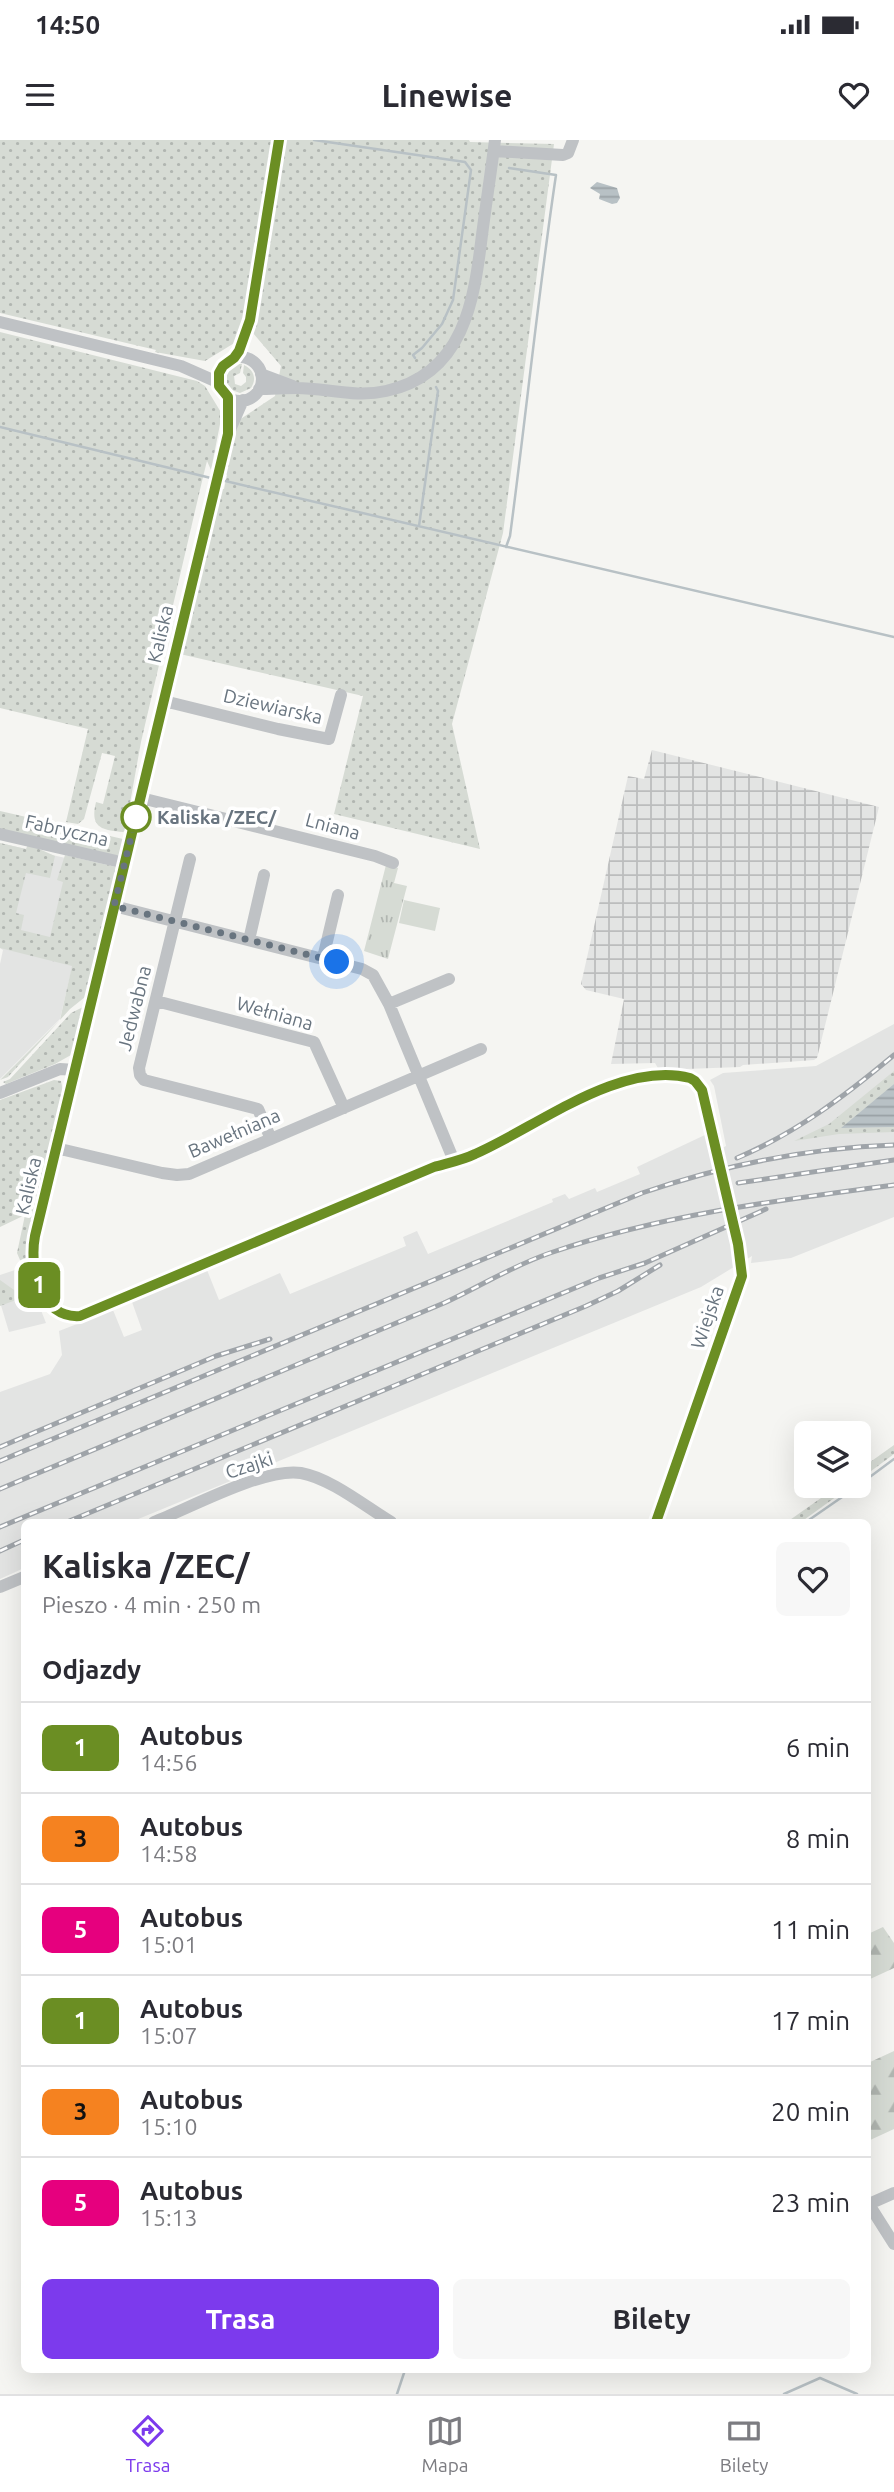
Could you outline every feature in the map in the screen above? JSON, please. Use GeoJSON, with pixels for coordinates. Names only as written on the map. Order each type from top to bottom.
{"type":"FeatureCollection","features":[{"type":"Feature","properties":{"kind":"street"},"geometry":{"type":"LineString","coordinates":[[219,386],[219,373],[239,351],[250,320],[279,140]]}},
{"type":"Feature","properties":{"kind":"street"},"geometry":{"type":"LineString","coordinates":[[259,389],[295,388],[355,394],[385,391],[404,385],[427,372],[448,351],[463,327],[474,293],[494,145],[563,155],[568,153],[573,140]]}},
{"type":"Feature","properties":{"kind":"street"},"geometry":{"type":"LineString","coordinates":[[250,320],[251,361],[261,374],[295,388]]}},
{"type":"Feature","properties":{"kind":"street"},"geometry":{"type":"LineString","coordinates":[[0,323],[181,366],[223,366]]}},
{"type":"Feature","properties":{"kind":"street"},"geometry":{"type":"LineString","coordinates":[[234,358],[251,361]]}},
{"type":"Feature","properties":{"kind":"street"},"geometry":{"type":"LineString","coordinates":[[181,366],[215,381],[228,397],[243,400],[254,395],[259,389],[261,374]]}},
{"type":"Feature","properties":{"kind":"street","name":"Kaliska"},"geometry":{"type":"LineString","coordinates":[[228,397],[228,434]]}},
{"type":"Feature","properties":{"kind":"street","name":"Kaliska"},"geometry":{"type":"LineString","coordinates":[[243,400],[228,434],[35,1236],[33,1261],[39,1285],[52,1307],[63,1315],[80,1316],[387,1187],[480,1152],[608,1086],[649,1077],[682,1076],[695,1081]]}},
{"type":"Feature","properties":{"kind":"street","name":"Dziewiarska"},"geometry":{"type":"LineString","coordinates":[[164,701],[329,739],[341,695]]}},
{"type":"Feature","properties":{"kind":"street","name":"Lniana"},"geometry":{"type":"LineString","coordinates":[[141,798],[375,856],[393,863]]}},
{"type":"Feature","properties":{"kind":"street","name":"Fabryczna"},"geometry":{"type":"LineString","coordinates":[[0,834],[125,863]]}},
{"type":"Feature","properties":{"kind":"street","name":"Jedwabna"},"geometry":{"type":"LineString","coordinates":[[190,859],[139,1068],[140,1075],[144,1080],[258,1109],[271,1139]]}},
{"type":"Feature","properties":{"kind":"street"},"geometry":{"type":"LineString","coordinates":[[248,940],[264,875]]}},
{"type":"Feature","properties":{"kind":"street"},"geometry":{"type":"LineString","coordinates":[[323,958],[338,895]]}},
{"type":"Feature","properties":{"kind":"street"},"geometry":{"type":"LineString","coordinates":[[114,906],[323,958],[370,973],[389,1004],[454,1161]]}},
{"type":"Feature","properties":{"kind":"street"},"geometry":{"type":"LineString","coordinates":[[389,1004],[449,979]]}},
{"type":"Feature","properties":{"kind":"street","name":"Wełniana"},"geometry":{"type":"LineString","coordinates":[[156,1001],[314,1042],[344,1108]]}},
{"type":"Feature","properties":{"kind":"street","name":"Bawełniana"},"geometry":{"type":"LineString","coordinates":[[57,1147],[177,1175],[189,1174],[481,1049]]}},
{"type":"Feature","properties":{"kind":"street"},"geometry":{"type":"LineString","coordinates":[[0,1093],[60,1069],[75,1069]]}},
{"type":"Feature","properties":{"kind":"street","name":"Wiejska"},"geometry":{"type":"LineString","coordinates":[[657,1519],[742,1276],[721,1164],[702,1090],[695,1081]]}},
{"type":"Feature","properties":{"kind":"street","name":"Czajki"},"geometry":{"type":"LineString","coordinates":[[162,1519],[259,1479],[291,1473],[302,1473],[322,1481],[386,1519]]}},
{"type":"Feature","properties":{"kind":"street"},"geometry":{"type":"LineString","coordinates":[[0,1587],[21,1578]]}},
{"type":"Feature","properties":{"kind":"street"},"geometry":{"type":"LineString","coordinates":[[871,2203],[894,2193]]}},
{"type":"Feature","properties":{"kind":"street"},"geometry":{"type":"LineString","coordinates":[[871,2207],[894,2245]]}},
{"type":"Feature","properties":{"kind":"shaded area"},"geometry":{"type":"Polygon","coordinates":[[[597,182],[617,188],[620,198],[617,203],[599,199],[600,194],[590,188],[597,182]]]}},
{"type":"Feature","properties":{"kind":"shaded area"},"geometry":{"type":"Polygon","coordinates":[[[652,750],[879,807],[817,1058],[814,1060],[740,1067],[659,1070],[655,1063],[611,1064],[624,999],[586,990],[581,984],[628,776],[644,779],[652,750]]]}},
{"type":"Feature","properties":{"kind":"shaded area"},"geometry":{"type":"Polygon","coordinates":[[[0,843],[96,865],[60,1019],[0,1079],[0,964],[3,950],[0,948],[0,843]]]}},
{"type":"Feature","properties":{"kind":"shaded area"},"geometry":{"type":"Polygon","coordinates":[[[894,1024],[894,1217],[791,1258],[751,1263],[752,1256],[701,1287],[138,1519],[21,1519],[21,1569],[0,1579],[0,1392],[50,1374],[62,1355],[59,1331],[113,1310],[124,1337],[142,1330],[132,1302],[207,1270],[219,1300],[280,1273],[290,1294],[406,1246],[403,1237],[417,1231],[428,1254],[553,1202],[552,1199],[565,1194],[569,1199],[595,1188],[597,1192],[640,1174],[637,1167],[707,1134],[712,1153],[726,1146],[714,1086],[710,1080],[723,1073],[816,1066],[894,1024]]]}},
{"type":"Feature","properties":{"kind":"shaded area"},"geometry":{"type":"Polygon","coordinates":[[[894,1084],[894,1127],[841,1128],[894,1084]]]}},
{"type":"Feature","properties":{"kind":"shaded area"},"geometry":{"type":"Polygon","coordinates":[[[24,1267],[46,1323],[9,1332],[0,1302],[0,1275],[24,1267]]]}},
{"type":"Feature","properties":{"kind":"green space"},"geometry":{"type":"Polygon","coordinates":[[[0,140],[272,140],[244,314],[236,342],[205,361],[155,352],[156,350],[0,313],[0,140]]]}},
{"type":"Feature","properties":{"kind":"green space"},"geometry":{"type":"Polygon","coordinates":[[[284,140],[469,140],[554,144],[503,533],[452,724],[480,849],[334,814],[363,696],[180,654],[220,489],[224,489],[227,475],[224,473],[236,422],[275,396],[281,366],[253,333],[284,140]]]}},
{"type":"Feature","properties":{"kind":"green space"},"geometry":{"type":"Polygon","coordinates":[[[0,332],[197,381],[205,386],[222,414],[211,470],[207,461],[203,477],[141,742],[123,832],[99,826],[94,817],[96,802],[103,804],[115,756],[102,753],[84,819],[78,824],[66,822],[88,729],[0,708],[0,332]]]}},
{"type":"Feature","properties":{"kind":"green space"},"geometry":{"type":"Polygon","coordinates":[[[237,364],[242,364],[240,373],[234,376],[235,384],[241,386],[246,382],[244,365],[254,375],[251,388],[240,393],[229,389],[226,381],[227,371],[237,364]]]}},
{"type":"Feature","properties":{"kind":"green space"},"geometry":{"type":"Polygon","coordinates":[[[0,811],[123,839],[120,854],[117,856],[0,829],[0,811]]]}},
{"type":"Feature","properties":{"kind":"green space"},"geometry":{"type":"Polygon","coordinates":[[[0,843],[26,849],[28,844],[55,856],[50,878],[26,873],[16,913],[24,915],[21,930],[50,937],[63,882],[57,880],[65,855],[116,867],[85,997],[60,1020],[72,966],[0,948],[0,843]]]}},
{"type":"Feature","properties":{"kind":"green space"},"geometry":{"type":"Polygon","coordinates":[[[386,865],[398,868],[394,883],[407,886],[388,959],[364,951],[386,865]]]}},
{"type":"Feature","properties":{"kind":"green space"},"geometry":{"type":"Polygon","coordinates":[[[404,900],[440,908],[435,931],[399,923],[404,900]]]}},
{"type":"Feature","properties":{"kind":"green space"},"geometry":{"type":"Polygon","coordinates":[[[85,1006],[71,1055],[6,1084],[3,1082],[10,1079],[71,1013],[85,1006]]]}},
{"type":"Feature","properties":{"kind":"green space"},"geometry":{"type":"Polygon","coordinates":[[[60,1020],[8,1077],[0,1080],[60,1020]]]}},
{"type":"Feature","properties":{"kind":"green space"},"geometry":{"type":"Polygon","coordinates":[[[894,1071],[894,1084],[842,1128],[894,1127],[894,1132],[839,1134],[794,1141],[829,1124],[894,1071]]]}},
{"type":"Feature","properties":{"kind":"green space"},"geometry":{"type":"Polygon","coordinates":[[[54,1080],[61,1081],[63,1091],[27,1242],[26,1266],[23,1267],[17,1253],[25,1215],[0,1227],[0,1100],[54,1080]]]}},
{"type":"Feature","properties":{"kind":"green space"},"geometry":{"type":"Polygon","coordinates":[[[0,1280],[24,1297],[0,1306],[0,1280]]]}},
{"type":"Feature","properties":{"kind":"green space"},"geometry":{"type":"Polygon","coordinates":[[[894,1445],[894,1454],[871,1471],[871,1461],[894,1445]]]}},
{"type":"Feature","properties":{"kind":"green space"},"geometry":{"type":"Polygon","coordinates":[[[821,1498],[834,1498],[805,1519],[791,1519],[821,1498]]]}},
{"type":"Feature","properties":{"kind":"green space"},"geometry":{"type":"Polygon","coordinates":[[[883,1927],[894,1943],[894,1968],[871,1979],[871,1933],[883,1927]]]}},
{"type":"Feature","properties":{"kind":"green space"},"geometry":{"type":"Polygon","coordinates":[[[894,2051],[894,2129],[871,2140],[871,2062],[894,2051]]]}},
{"type":"Feature","properties":{"kind":"waterway"},"geometry":{"type":"LineString","coordinates":[[314,140],[465,162],[471,170],[453,300],[442,324],[413,355],[415,358]]}},
{"type":"Feature","properties":{"kind":"waterway"},"geometry":{"type":"LineString","coordinates":[[506,547],[510,536],[556,175],[509,168]]}},
{"type":"Feature","properties":{"kind":"waterway"},"geometry":{"type":"LineString","coordinates":[[419,526],[438,391],[436,387]]}},
{"type":"Feature","properties":{"kind":"waterway"},"geometry":{"type":"LineString","coordinates":[[0,427],[215,479]]}},
{"type":"Feature","properties":{"kind":"waterway"},"geometry":{"type":"LineString","coordinates":[[221,480],[894,637]]}},
{"type":"Feature","properties":{"kind":"waterway"},"geometry":{"type":"LineString","coordinates":[[871,1476],[894,1459]]}},
{"type":"Feature","properties":{"kind":"waterway"},"geometry":{"type":"LineString","coordinates":[[810,1519],[841,1498]]}},
{"type":"Feature","properties":{"kind":"waterway"},"geometry":{"type":"LineString","coordinates":[[397,2394],[404,2373]]}},
{"type":"Feature","properties":{"kind":"waterway"},"geometry":{"type":"LineString","coordinates":[[784,2394],[820,2378],[857,2394]]}},
{"type":"Feature","properties":{"kind":"railway"},"geometry":{"type":"LineString","coordinates":[[737,1158],[780,1137],[819,1113],[894,1055]]}},
{"type":"Feature","properties":{"kind":"railway"},"geometry":{"type":"LineString","coordinates":[[0,1461],[642,1193],[704,1174],[766,1160],[829,1150],[894,1145]]}},
{"type":"Feature","properties":{"kind":"railway"},"geometry":{"type":"LineString","coordinates":[[738,1183],[894,1160]]}},
{"type":"Feature","properties":{"kind":"railway"},"geometry":{"type":"LineString","coordinates":[[0,1489],[444,1303],[509,1270],[550,1253],[634,1228],[720,1210],[894,1185]]}},
{"type":"Feature","properties":{"kind":"railway"},"geometry":{"type":"LineString","coordinates":[[0,1527],[599,1278],[645,1263],[766,1209]]}},
{"type":"Feature","properties":{"kind":"railway"},"geometry":{"type":"LineString","coordinates":[[74,1519],[586,1306],[618,1291],[660,1265]]}},
{"type":"Feature","properties":{"kind":"railway"},"geometry":{"type":"LineString","coordinates":[[0,1447],[216,1356],[270,1339]]}},
{"type":"Feature","properties":{"kind":"railway"},"geometry":{"type":"LineString","coordinates":[[0,1551],[21,1541]]}},
{"type":"Feature","properties":{"kind":"bus line","name":"1"},"geometry":{"type":"LineString","coordinates":[[279,140],[250,320],[239,351],[234,358],[226,362],[219,373],[219,386],[228,397],[228,434],[35,1236],[32,1255],[37,1279],[56,1311],[63,1315],[80,1316],[434,1167],[473,1155],[608,1086],[642,1077],[690,1078],[702,1090],[721,1164],[742,1276],[657,1519]]}},
{"type":"Feature","properties":{"kind":"place","name":"Kaliska /ZEC/"},"geometry":{"type":"Point","coordinates":[136,817]}},
{"type":"Feature","properties":{"kind":"route"},"geometry":{"type":"LineString","coordinates":[[136,817],[114,906],[337,962]]}}]}
